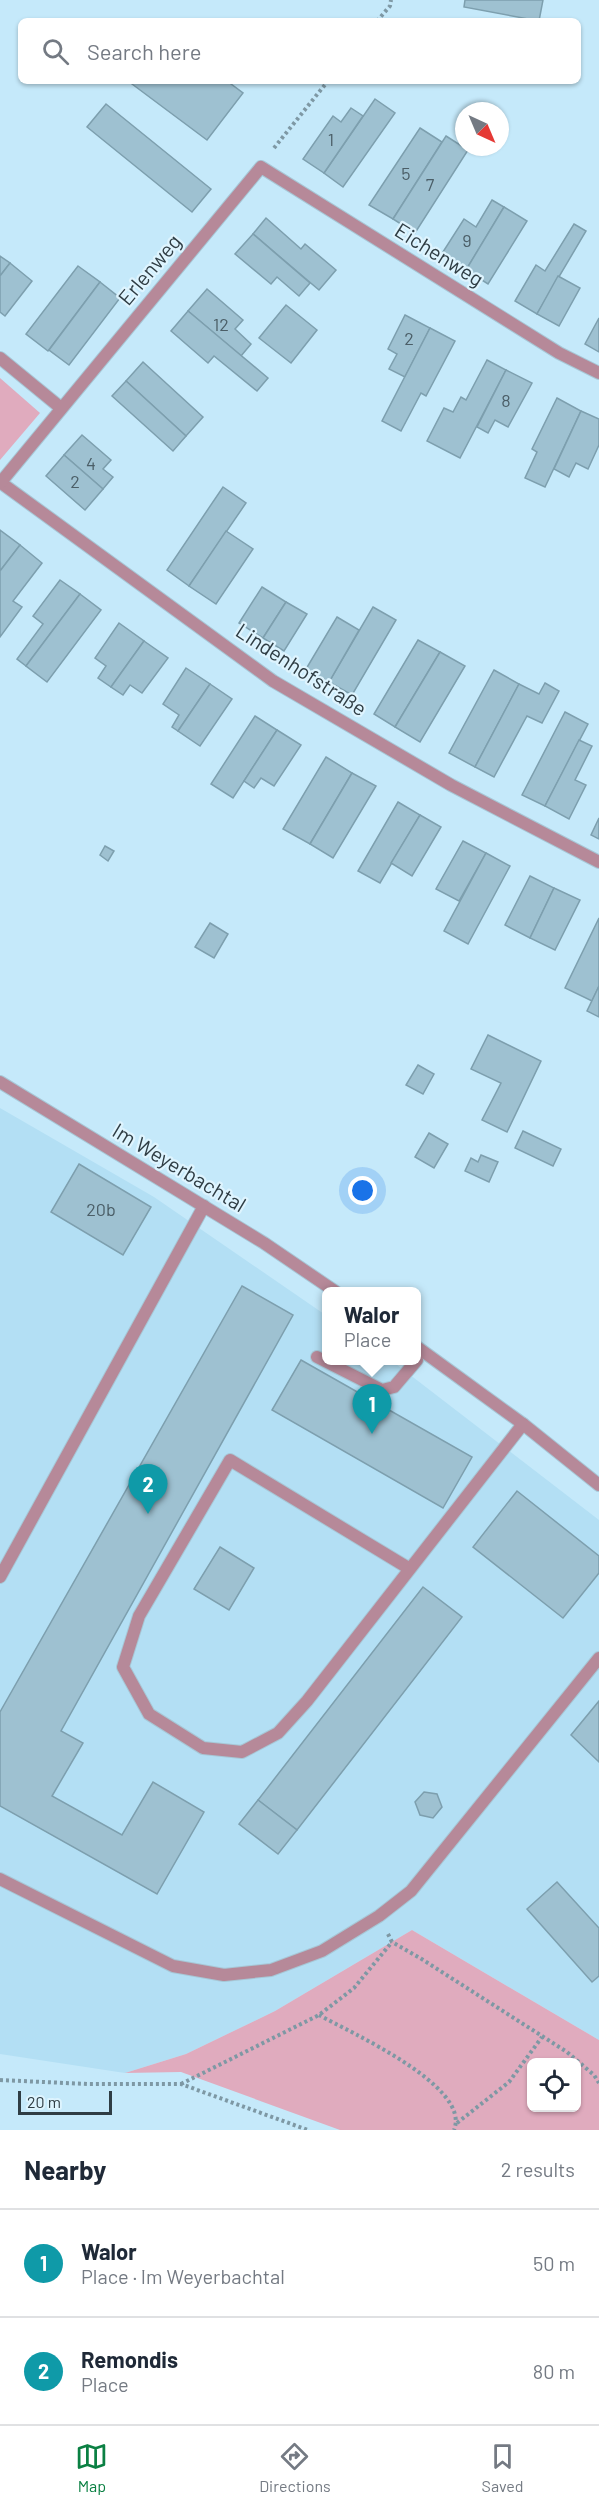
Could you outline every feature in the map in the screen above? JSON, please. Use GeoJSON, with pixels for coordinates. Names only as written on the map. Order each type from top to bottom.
{"type":"FeatureCollection","features":[{"type":"Feature","properties":{"kind":"street","name":"Eichenweg"},"geometry":{"type":"LineString","coordinates":[[261,167],[559,353],[599,373]]}},
{"type":"Feature","properties":{"kind":"street","name":"Erlenweg"},"geometry":{"type":"LineString","coordinates":[[0,482],[261,167]]}},
{"type":"Feature","properties":{"kind":"street"},"geometry":{"type":"LineString","coordinates":[[0,358],[61,408]]}},
{"type":"Feature","properties":{"kind":"street","name":"Lindenhofstraße"},"geometry":{"type":"LineString","coordinates":[[0,482],[273,681],[451,785],[599,862]]}},
{"type":"Feature","properties":{"kind":"street","name":"Im Weyerbachtal"},"geometry":{"type":"LineString","coordinates":[[0,1082],[264,1243],[329,1287]]}},
{"type":"Feature","properties":{"kind":"street"},"geometry":{"type":"LineString","coordinates":[[0,1577],[204,1206]]}},
{"type":"Feature","properties":{"kind":"street"},"geometry":{"type":"LineString","coordinates":[[421,1356],[523,1424],[599,1485]]}},
{"type":"Feature","properties":{"kind":"street"},"geometry":{"type":"LineString","coordinates":[[317,1357],[322,1360]]}},
{"type":"Feature","properties":{"kind":"street"},"geometry":{"type":"LineString","coordinates":[[333,1365],[382,1390],[394,1387],[411,1365]]}},
{"type":"Feature","properties":{"kind":"street"},"geometry":{"type":"LineString","coordinates":[[410,1569],[230,1460],[139,1616],[123,1667],[149,1714],[203,1748],[242,1752],[278,1732],[307,1701],[410,1569],[523,1424]]}},
{"type":"Feature","properties":{"kind":"street"},"geometry":{"type":"LineString","coordinates":[[0,1880],[173,1966],[224,1976],[271,1970],[322,1951],[379,1916],[411,1891],[599,1658]]}},
{"type":"Feature","properties":{"kind":"path"},"geometry":{"type":"LineString","coordinates":[[380,18],[390,6],[391,0]]}},
{"type":"Feature","properties":{"kind":"path"},"geometry":{"type":"LineString","coordinates":[[261,167],[282,136],[325,84]]}},
{"type":"Feature","properties":{"kind":"path"},"geometry":{"type":"LineString","coordinates":[[379,1916],[392,1942],[567,2052],[594,2075],[599,2083]]}},
{"type":"Feature","properties":{"kind":"path"},"geometry":{"type":"LineString","coordinates":[[181,2084],[319,2015],[354,1988],[392,1942]]}},
{"type":"Feature","properties":{"kind":"path"},"geometry":{"type":"LineString","coordinates":[[319,2015],[414,2067],[451,2103],[457,2123]]}},
{"type":"Feature","properties":{"kind":"path"},"geometry":{"type":"LineString","coordinates":[[454,2130],[457,2123],[509,2082],[542,2037]]}},
{"type":"Feature","properties":{"kind":"path"},"geometry":{"type":"LineString","coordinates":[[0,2080],[87,2084],[181,2084],[308,2130]]}},
{"type":"Feature","properties":{"kind":"shaded area"},"geometry":{"type":"Polygon","coordinates":[[[0,378],[40,413],[0,460],[0,378]]]}},
{"type":"Feature","properties":{"kind":"shaded area"},"geometry":{"type":"Polygon","coordinates":[[[0,1108],[154,1197],[322,1313],[322,1365],[397,1365],[599,1520],[599,2040],[412,1930],[275,2011],[186,2054],[125,2073],[0,2054],[0,1108]]]}},
{"type":"Feature","properties":{"kind":"shaded area"},"geometry":{"type":"Polygon","coordinates":[[[412,1930],[599,2040],[599,2130],[340,2130],[181,2072],[125,2073],[186,2054],[275,2011],[412,1930]]]}},
{"type":"Feature","properties":{"kind":"building"},"geometry":{"type":"Polygon","coordinates":[[[465,0],[543,0],[540,18],[523,18],[464,7],[465,0]]]}},
{"type":"Feature","properties":{"kind":"building"},"geometry":{"type":"Polygon","coordinates":[[[132,84],[231,84],[243,93],[207,140],[132,84]]]}},
{"type":"Feature","properties":{"kind":"building"},"geometry":{"type":"Polygon","coordinates":[[[375,99],[395,113],[343,187],[324,173],[375,99]]]}},
{"type":"Feature","properties":{"kind":"building"},"geometry":{"type":"Polygon","coordinates":[[[106,104],[211,189],[192,212],[87,127],[106,104]]]}},
{"type":"Feature","properties":{"kind":"building"},"geometry":{"type":"Polygon","coordinates":[[[351,108],[363,116],[324,173],[303,159],[333,116],[341,122],[351,108]]]}},
{"type":"Feature","properties":{"kind":"building"},"geometry":{"type":"Polygon","coordinates":[[[420,128],[442,142],[393,219],[369,205],[420,128]]]}},
{"type":"Feature","properties":{"kind":"building"},"geometry":{"type":"Polygon","coordinates":[[[446,136],[455,142],[455,156],[464,156],[415,233],[393,219],[446,136]]]}},
{"type":"Feature","properties":{"kind":"building"},"geometry":{"type":"Polygon","coordinates":[[[492,200],[504,207],[466,270],[441,255],[464,219],[476,227],[492,200]]]}},
{"type":"Feature","properties":{"kind":"building"},"geometry":{"type":"Polygon","coordinates":[[[504,207],[527,221],[488,284],[466,270],[504,207]]]}},
{"type":"Feature","properties":{"kind":"building"},"geometry":{"type":"Polygon","coordinates":[[[266,218],[301,249],[305,244],[336,270],[319,290],[253,234],[266,218]]]}},
{"type":"Feature","properties":{"kind":"building"},"geometry":{"type":"Polygon","coordinates":[[[574,224],[586,231],[537,314],[515,301],[536,265],[545,271],[574,224]]]}},
{"type":"Feature","properties":{"kind":"building"},"geometry":{"type":"Polygon","coordinates":[[[253,234],[310,283],[299,296],[277,277],[271,284],[235,254],[253,234]]]}},
{"type":"Feature","properties":{"kind":"building"},"geometry":{"type":"Polygon","coordinates":[[[0,256],[10,263],[0,276],[0,256]]]}},
{"type":"Feature","properties":{"kind":"building"},"geometry":{"type":"Polygon","coordinates":[[[10,263],[32,281],[5,316],[0,312],[0,276],[10,263]]]}},
{"type":"Feature","properties":{"kind":"building"},"geometry":{"type":"Polygon","coordinates":[[[78,266],[100,282],[48,351],[26,334],[78,266]]]}},
{"type":"Feature","properties":{"kind":"building"},"geometry":{"type":"Polygon","coordinates":[[[558,276],[580,288],[559,326],[537,314],[558,276]]]}},
{"type":"Feature","properties":{"kind":"building"},"geometry":{"type":"Polygon","coordinates":[[[100,282],[120,298],[69,365],[49,350],[100,282]]]}},
{"type":"Feature","properties":{"kind":"building"},"geometry":{"type":"Polygon","coordinates":[[[207,289],[243,320],[235,329],[251,344],[241,356],[188,311],[207,289]]]}},
{"type":"Feature","properties":{"kind":"building"},"geometry":{"type":"Polygon","coordinates":[[[286,305],[317,330],[291,363],[259,338],[286,305]]]}},
{"type":"Feature","properties":{"kind":"building"},"geometry":{"type":"Polygon","coordinates":[[[188,311],[268,378],[257,391],[214,356],[208,363],[171,331],[188,311]]]}},
{"type":"Feature","properties":{"kind":"building"},"geometry":{"type":"Polygon","coordinates":[[[405,315],[430,328],[405,377],[389,369],[397,354],[388,349],[405,315]]]}},
{"type":"Feature","properties":{"kind":"building"},"geometry":{"type":"Polygon","coordinates":[[[599,318],[599,352],[585,344],[599,318]]]}},
{"type":"Feature","properties":{"kind":"building"},"geometry":{"type":"Polygon","coordinates":[[[430,328],[455,341],[426,396],[421,393],[401,431],[382,421],[430,328]]]}},
{"type":"Feature","properties":{"kind":"building"},"geometry":{"type":"Polygon","coordinates":[[[487,360],[506,370],[460,458],[427,441],[444,408],[453,412],[461,397],[466,400],[487,360]]]}},
{"type":"Feature","properties":{"kind":"building"},"geometry":{"type":"Polygon","coordinates":[[[143,362],[203,417],[186,436],[126,381],[143,362]]]}},
{"type":"Feature","properties":{"kind":"building"},"geometry":{"type":"Polygon","coordinates":[[[506,370],[532,383],[508,427],[495,420],[488,433],[477,427],[506,370]]]}},
{"type":"Feature","properties":{"kind":"building"},"geometry":{"type":"Polygon","coordinates":[[[126,381],[186,436],[173,451],[112,396],[126,381]]]}},
{"type":"Feature","properties":{"kind":"building"},"geometry":{"type":"Polygon","coordinates":[[[557,398],[581,411],[545,487],[525,478],[537,452],[532,449],[557,398]]]}},
{"type":"Feature","properties":{"kind":"building"},"geometry":{"type":"Polygon","coordinates":[[[581,411],[599,419],[599,445],[588,469],[576,463],[569,477],[554,469],[581,411]]]}},
{"type":"Feature","properties":{"kind":"building"},"geometry":{"type":"Polygon","coordinates":[[[82,435],[111,460],[103,469],[113,477],[103,489],[64,455],[82,435]]]}},
{"type":"Feature","properties":{"kind":"building"},"geometry":{"type":"Polygon","coordinates":[[[64,455],[103,489],[85,510],[46,476],[64,455]]]}},
{"type":"Feature","properties":{"kind":"building"},"geometry":{"type":"Polygon","coordinates":[[[223,487],[246,503],[189,586],[167,570],[223,487]]]}},
{"type":"Feature","properties":{"kind":"building"},"geometry":{"type":"Polygon","coordinates":[[[0,530],[20,545],[0,571],[0,530]]]}},
{"type":"Feature","properties":{"kind":"building"},"geometry":{"type":"Polygon","coordinates":[[[226,531],[253,549],[216,604],[189,586],[226,531]]]}},
{"type":"Feature","properties":{"kind":"building"},"geometry":{"type":"Polygon","coordinates":[[[20,545],[42,563],[13,601],[22,607],[0,637],[0,571],[20,545]]]}},
{"type":"Feature","properties":{"kind":"building"},"geometry":{"type":"Polygon","coordinates":[[[60,580],[80,594],[26,666],[17,659],[43,624],[33,616],[60,580]]]}},
{"type":"Feature","properties":{"kind":"building"},"geometry":{"type":"Polygon","coordinates":[[[262,587],[286,602],[263,638],[239,623],[262,587]]]}},
{"type":"Feature","properties":{"kind":"building"},"geometry":{"type":"Polygon","coordinates":[[[80,594],[101,610],[47,682],[26,666],[80,594]]]}},
{"type":"Feature","properties":{"kind":"building"},"geometry":{"type":"Polygon","coordinates":[[[286,602],[307,614],[284,651],[263,638],[286,602]]]}},
{"type":"Feature","properties":{"kind":"building"},"geometry":{"type":"Polygon","coordinates":[[[373,607],[396,620],[352,695],[329,682],[373,607]]]}},
{"type":"Feature","properties":{"kind":"building"},"geometry":{"type":"Polygon","coordinates":[[[337,617],[359,630],[329,682],[306,669],[337,617]]]}},
{"type":"Feature","properties":{"kind":"building"},"geometry":{"type":"Polygon","coordinates":[[[119,623],[144,641],[111,687],[98,678],[106,666],[95,658],[119,623]]]}},
{"type":"Feature","properties":{"kind":"building"},"geometry":{"type":"Polygon","coordinates":[[[418,640],[440,652],[395,727],[374,714],[418,640]]]}},
{"type":"Feature","properties":{"kind":"building"},"geometry":{"type":"Polygon","coordinates":[[[144,641],[168,658],[142,693],[130,685],[123,695],[111,687],[144,641]]]}},
{"type":"Feature","properties":{"kind":"building"},"geometry":{"type":"Polygon","coordinates":[[[440,652],[465,666],[420,742],[395,727],[440,652]]]}},
{"type":"Feature","properties":{"kind":"building"},"geometry":{"type":"Polygon","coordinates":[[[186,668],[210,684],[178,731],[172,727],[179,715],[163,704],[186,668]]]}},
{"type":"Feature","properties":{"kind":"building"},"geometry":{"type":"Polygon","coordinates":[[[494,670],[519,684],[475,767],[449,753],[494,670]]]}},
{"type":"Feature","properties":{"kind":"building"},"geometry":{"type":"Polygon","coordinates":[[[545,683],[559,691],[542,723],[527,716],[494,777],[475,767],[519,684],[539,694],[545,683]]]}},
{"type":"Feature","properties":{"kind":"building"},"geometry":{"type":"Polygon","coordinates":[[[210,684],[232,699],[200,746],[178,731],[210,684]]]}},
{"type":"Feature","properties":{"kind":"building"},"geometry":{"type":"Polygon","coordinates":[[[565,712],[588,724],[545,806],[522,795],[565,712]]]}},
{"type":"Feature","properties":{"kind":"building"},"geometry":{"type":"Polygon","coordinates":[[[255,716],[277,730],[233,798],[211,784],[255,716]]]}},
{"type":"Feature","properties":{"kind":"building"},"geometry":{"type":"Polygon","coordinates":[[[277,730],[301,745],[274,786],[261,778],[254,788],[244,781],[277,730]]]}},
{"type":"Feature","properties":{"kind":"building"},"geometry":{"type":"Polygon","coordinates":[[[579,740],[592,746],[575,780],[586,785],[569,819],[545,806],[579,740]]]}},
{"type":"Feature","properties":{"kind":"building"},"geometry":{"type":"Polygon","coordinates":[[[326,757],[352,773],[310,844],[283,829],[326,757]]]}},
{"type":"Feature","properties":{"kind":"building"},"geometry":{"type":"Polygon","coordinates":[[[352,773],[376,786],[333,858],[310,844],[352,773]]]}},
{"type":"Feature","properties":{"kind":"building"},"geometry":{"type":"Polygon","coordinates":[[[398,802],[420,815],[380,883],[358,871],[398,802]]]}},
{"type":"Feature","properties":{"kind":"building"},"geometry":{"type":"Polygon","coordinates":[[[420,815],[441,827],[412,876],[391,863],[420,815]]]}},
{"type":"Feature","properties":{"kind":"building"},"geometry":{"type":"Polygon","coordinates":[[[599,818],[599,839],[591,835],[599,818]]]}},
{"type":"Feature","properties":{"kind":"building"},"geometry":{"type":"Polygon","coordinates":[[[463,841],[486,853],[459,901],[436,889],[463,841]]]}},
{"type":"Feature","properties":{"kind":"building"},"geometry":{"type":"Polygon","coordinates":[[[105,846],[114,851],[108,861],[100,855],[105,846]]]}},
{"type":"Feature","properties":{"kind":"building"},"geometry":{"type":"Polygon","coordinates":[[[486,853],[510,866],[468,944],[444,931],[486,853]]]}},
{"type":"Feature","properties":{"kind":"building"},"geometry":{"type":"Polygon","coordinates":[[[530,876],[554,888],[530,938],[505,925],[530,876]]]}},
{"type":"Feature","properties":{"kind":"building"},"geometry":{"type":"Polygon","coordinates":[[[554,888],[580,900],[555,950],[530,938],[554,888]]]}},
{"type":"Feature","properties":{"kind":"building"},"geometry":{"type":"Polygon","coordinates":[[[599,918],[599,986],[592,1001],[565,988],[599,918]]]}},
{"type":"Feature","properties":{"kind":"building"},"geometry":{"type":"Polygon","coordinates":[[[210,923],[228,934],[214,958],[195,947],[210,923]]]}},
{"type":"Feature","properties":{"kind":"building"},"geometry":{"type":"Polygon","coordinates":[[[599,986],[599,1017],[587,1011],[599,986]]]}},
{"type":"Feature","properties":{"kind":"building"},"geometry":{"type":"Polygon","coordinates":[[[488,1035],[541,1061],[507,1132],[482,1120],[501,1083],[471,1069],[488,1035]]]}},
{"type":"Feature","properties":{"kind":"building"},"geometry":{"type":"Polygon","coordinates":[[[418,1065],[434,1074],[423,1094],[406,1085],[418,1065]]]}},
{"type":"Feature","properties":{"kind":"building"},"geometry":{"type":"Polygon","coordinates":[[[523,1131],[561,1149],[553,1166],[515,1148],[523,1131]]]}},
{"type":"Feature","properties":{"kind":"building"},"geometry":{"type":"Polygon","coordinates":[[[429,1133],[448,1144],[434,1168],[415,1157],[429,1133]]]}},
{"type":"Feature","properties":{"kind":"building"},"geometry":{"type":"Polygon","coordinates":[[[481,1155],[498,1162],[489,1182],[465,1171],[471,1158],[478,1162],[481,1155]]]}},
{"type":"Feature","properties":{"kind":"building"},"geometry":{"type":"Polygon","coordinates":[[[79,1164],[151,1207],[123,1255],[51,1212],[79,1164]]]}},
{"type":"Feature","properties":{"kind":"building"},"geometry":{"type":"Polygon","coordinates":[[[242,1286],[293,1315],[61,1731],[83,1743],[52,1796],[122,1835],[153,1782],[204,1812],[157,1894],[0,1806],[0,1712],[242,1286]]]}},
{"type":"Feature","properties":{"kind":"building"},"geometry":{"type":"Polygon","coordinates":[[[301,1360],[472,1457],[443,1508],[272,1410],[301,1360]]]}},
{"type":"Feature","properties":{"kind":"building"},"geometry":{"type":"Polygon","coordinates":[[[517,1491],[599,1556],[599,1573],[563,1618],[473,1547],[517,1491]]]}},
{"type":"Feature","properties":{"kind":"building"},"geometry":{"type":"Polygon","coordinates":[[[220,1547],[254,1568],[229,1610],[194,1589],[220,1547]]]}},
{"type":"Feature","properties":{"kind":"building"},"geometry":{"type":"Polygon","coordinates":[[[423,1587],[462,1617],[297,1830],[258,1800],[423,1587]]]}},
{"type":"Feature","properties":{"kind":"building"},"geometry":{"type":"Polygon","coordinates":[[[599,1701],[599,1762],[571,1735],[599,1701]]]}},
{"type":"Feature","properties":{"kind":"building"},"geometry":{"type":"Polygon","coordinates":[[[424,1792],[437,1794],[442,1807],[433,1818],[420,1815],[415,1802],[424,1792]]]}},
{"type":"Feature","properties":{"kind":"building"},"geometry":{"type":"Polygon","coordinates":[[[258,1800],[297,1830],[278,1854],[239,1824],[258,1800]]]}},
{"type":"Feature","properties":{"kind":"building"},"geometry":{"type":"Polygon","coordinates":[[[557,1882],[599,1928],[599,1976],[592,1982],[527,1909],[557,1882]]]}},
{"type":"Feature","properties":{"kind":"place","name":"Walor"},"geometry":{"type":"Point","coordinates":[372,1434]}},
{"type":"Feature","properties":{"kind":"place","name":"Remondis"},"geometry":{"type":"Point","coordinates":[148,1514]}}]}
